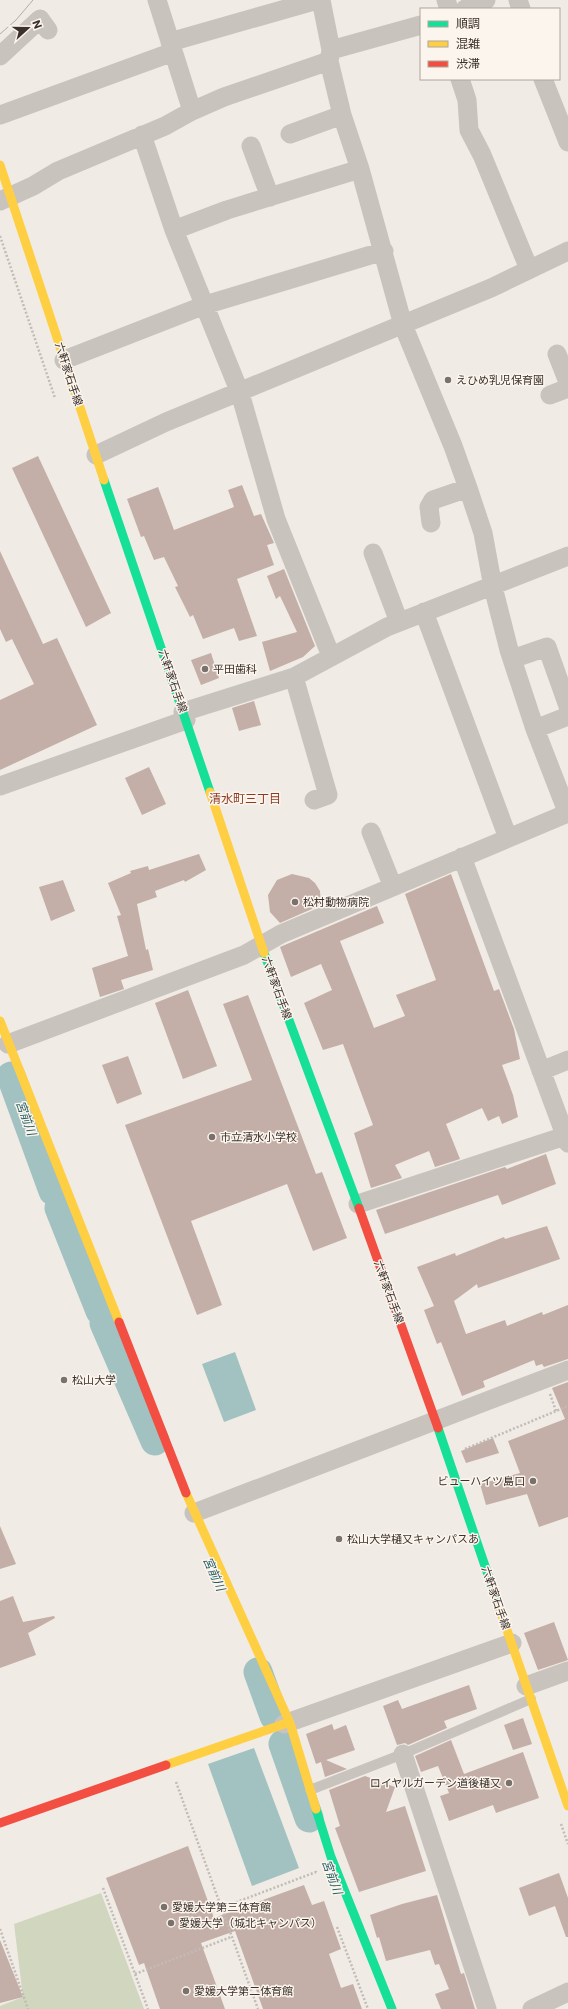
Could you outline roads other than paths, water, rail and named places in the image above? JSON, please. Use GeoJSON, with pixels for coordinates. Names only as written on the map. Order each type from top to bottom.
{"type":"FeatureCollection","features":[{"type":"Feature","properties":{"kind":"main road","name":"六軒家石手線"},"geometry":{"type":"LineString","coordinates":[[0,165],[5,199],[64,360],[261,945],[358,1204],[435,1420],[568,1806]]}},
{"type":"Feature","properties":{"kind":"main road"},"geometry":{"type":"LineString","coordinates":[[0,1021],[194,1513],[310,1790],[331,1857],[392,2009]]}},
{"type":"Feature","properties":{"kind":"main road"},"geometry":{"type":"LineString","coordinates":[[0,1823],[283,1725]]}},
{"type":"Feature","properties":{"kind":"street"},"geometry":{"type":"LineString","coordinates":[[157,0],[192,111]]}},
{"type":"Feature","properties":{"kind":"street"},"geometry":{"type":"LineString","coordinates":[[0,115],[171,47],[316,0]]}},
{"type":"Feature","properties":{"kind":"street"},"geometry":{"type":"LineString","coordinates":[[8,1044],[244,955],[281,934],[568,813],[535,729],[512,659],[493,587],[483,533],[468,488],[403,325],[384,251],[360,168],[342,115],[330,56],[321,0]]}},
{"type":"Feature","properties":{"kind":"street"},"geometry":{"type":"LineString","coordinates":[[467,8],[486,0]]}},
{"type":"Feature","properties":{"kind":"street"},"geometry":{"type":"LineString","coordinates":[[0,56],[40,20],[48,30]]}},
{"type":"Feature","properties":{"kind":"street"},"geometry":{"type":"LineString","coordinates":[[5,199],[33,186],[58,171],[165,126],[192,111],[224,97],[330,56],[420,25]]}},
{"type":"Feature","properties":{"kind":"street"},"geometry":{"type":"LineString","coordinates":[[460,80],[467,100],[469,130],[482,155],[529,269]]}},
{"type":"Feature","properties":{"kind":"street"},"geometry":{"type":"LineString","coordinates":[[543,80],[568,142]]}},
{"type":"Feature","properties":{"kind":"street"},"geometry":{"type":"LineString","coordinates":[[290,134],[342,115]]}},
{"type":"Feature","properties":{"kind":"street"},"geometry":{"type":"LineString","coordinates":[[142,135],[174,230],[240,393],[276,519],[331,656]]}},
{"type":"Feature","properties":{"kind":"street"},"geometry":{"type":"LineString","coordinates":[[251,146],[270,197]]}},
{"type":"Feature","properties":{"kind":"street"},"geometry":{"type":"LineString","coordinates":[[174,230],[360,168]]}},
{"type":"Feature","properties":{"kind":"street"},"geometry":{"type":"LineString","coordinates":[[64,360],[205,305],[384,251]]}},
{"type":"Feature","properties":{"kind":"street"},"geometry":{"type":"LineString","coordinates":[[96,455],[166,422],[240,393],[491,288],[568,251]]}},
{"type":"Feature","properties":{"kind":"street"},"geometry":{"type":"LineString","coordinates":[[557,354],[568,382]]}},
{"type":"Feature","properties":{"kind":"street"},"geometry":{"type":"LineString","coordinates":[[550,396],[568,388]]}},
{"type":"Feature","properties":{"kind":"street"},"geometry":{"type":"LineString","coordinates":[[431,523],[429,508],[433,500],[468,488]]}},
{"type":"Feature","properties":{"kind":"street"},"geometry":{"type":"LineString","coordinates":[[373,553],[399,622]]}},
{"type":"Feature","properties":{"kind":"street"},"geometry":{"type":"LineString","coordinates":[[0,786],[184,716],[294,677],[331,656],[399,622],[493,587],[568,556]]}},
{"type":"Feature","properties":{"kind":"street"},"geometry":{"type":"LineString","coordinates":[[424,612],[508,838]]}},
{"type":"Feature","properties":{"kind":"street"},"geometry":{"type":"LineString","coordinates":[[512,659],[547,647],[568,706]]}},
{"type":"Feature","properties":{"kind":"street"},"geometry":{"type":"LineString","coordinates":[[294,677],[328,795],[314,800]]}},
{"type":"Feature","properties":{"kind":"street"},"geometry":{"type":"LineString","coordinates":[[535,729],[568,716]]}},
{"type":"Feature","properties":{"kind":"street"},"geometry":{"type":"LineString","coordinates":[[371,832],[393,886]]}},
{"type":"Feature","properties":{"kind":"street"},"geometry":{"type":"LineString","coordinates":[[358,1204],[567,1140],[462,857]]}},
{"type":"Feature","properties":{"kind":"street"},"geometry":{"type":"LineString","coordinates":[[541,1071],[568,1060]]}},
{"type":"Feature","properties":{"kind":"street"},"geometry":{"type":"LineString","coordinates":[[194,1513],[568,1370]]}},
{"type":"Feature","properties":{"kind":"street"},"geometry":{"type":"LineString","coordinates":[[283,1725],[512,1643]]}},
{"type":"Feature","properties":{"kind":"street"},"geometry":{"type":"LineString","coordinates":[[528,1693],[568,1671]]}},
{"type":"Feature","properties":{"kind":"street"},"geometry":{"type":"LineString","coordinates":[[403,1754],[487,2009]]}},
{"type":"Feature","properties":{"kind":"street"},"geometry":{"type":"LineString","coordinates":[[532,2009],[568,1992]]}},
{"type":"Feature","properties":{"kind":"lane"},"geometry":{"type":"LineString","coordinates":[[310,1790],[403,1754],[528,1693]]}},
{"type":"Feature","properties":{"kind":"water"},"geometry":{"type":"Polygon","coordinates":[[[235,1352],[256,1410],[224,1422],[202,1364],[235,1352]]]}},
{"type":"Feature","properties":{"kind":"water"},"geometry":{"type":"Polygon","coordinates":[[[254,1748],[299,1868],[252,1886],[208,1764],[254,1748]]]}},
{"type":"Feature","properties":{"kind":"waterway","name":"宮前川"},"geometry":{"type":"LineString","coordinates":[[11,1076],[53,1191]]}},
{"type":"Feature","properties":{"kind":"waterway","name":"宮前川"},"geometry":{"type":"LineString","coordinates":[[59,1208],[100,1311]]}},
{"type":"Feature","properties":{"kind":"waterway","name":"宮前川"},"geometry":{"type":"LineString","coordinates":[[104,1323],[155,1441]]}},
{"type":"Feature","properties":{"kind":"waterway","name":"宮前川"},"geometry":{"type":"LineString","coordinates":[[258,1672],[274,1716]]}},
{"type":"Feature","properties":{"kind":"waterway","name":"宮前川"},"geometry":{"type":"LineString","coordinates":[[283,1744],[309,1818]]}},
{"type":"Feature","properties":{"kind":"tram line"},"geometry":{"type":"LineString","coordinates":[[0,34],[16,20],[33,0]]}},
{"type":"Feature","properties":{"kind":"place","name":"えひめ乳児保育園"},"geometry":{"type":"Point","coordinates":[448,380]}},
{"type":"Feature","properties":{"kind":"place","name":"平田歯科"},"geometry":{"type":"Point","coordinates":[205,669]}},
{"type":"Feature","properties":{"kind":"place","name":"松村動物病院"},"geometry":{"type":"Point","coordinates":[295,902]}},
{"type":"Feature","properties":{"kind":"place","name":"市立清水小学校"},"geometry":{"type":"Point","coordinates":[212,1137]}},
{"type":"Feature","properties":{"kind":"place","name":"松山大学"},"geometry":{"type":"Point","coordinates":[64,1380]}},
{"type":"Feature","properties":{"kind":"place","name":"ビューハイツ島口"},"geometry":{"type":"Point","coordinates":[533,1481]}},
{"type":"Feature","properties":{"kind":"place","name":"松山大学樋又キャンパスあ"},"geometry":{"type":"Point","coordinates":[339,1539]}},
{"type":"Feature","properties":{"kind":"place","name":"ロイヤルガーデン道後樋又"},"geometry":{"type":"Point","coordinates":[509,1783]}},
{"type":"Feature","properties":{"kind":"place","name":"愛媛大学第三体育館"},"geometry":{"type":"Point","coordinates":[164,1907]}},
{"type":"Feature","properties":{"kind":"place","name":"愛媛大学（城北キャンパス）"},"geometry":{"type":"Point","coordinates":[171,1923]}},
{"type":"Feature","properties":{"kind":"place","name":"愛媛大学第二体育館"},"geometry":{"type":"Point","coordinates":[186,1991]}},
{"type":"Feature","properties":{"kind":"district","name":"清水町三丁目"},"geometry":{"type":"Point","coordinates":[245,799]}}]}
